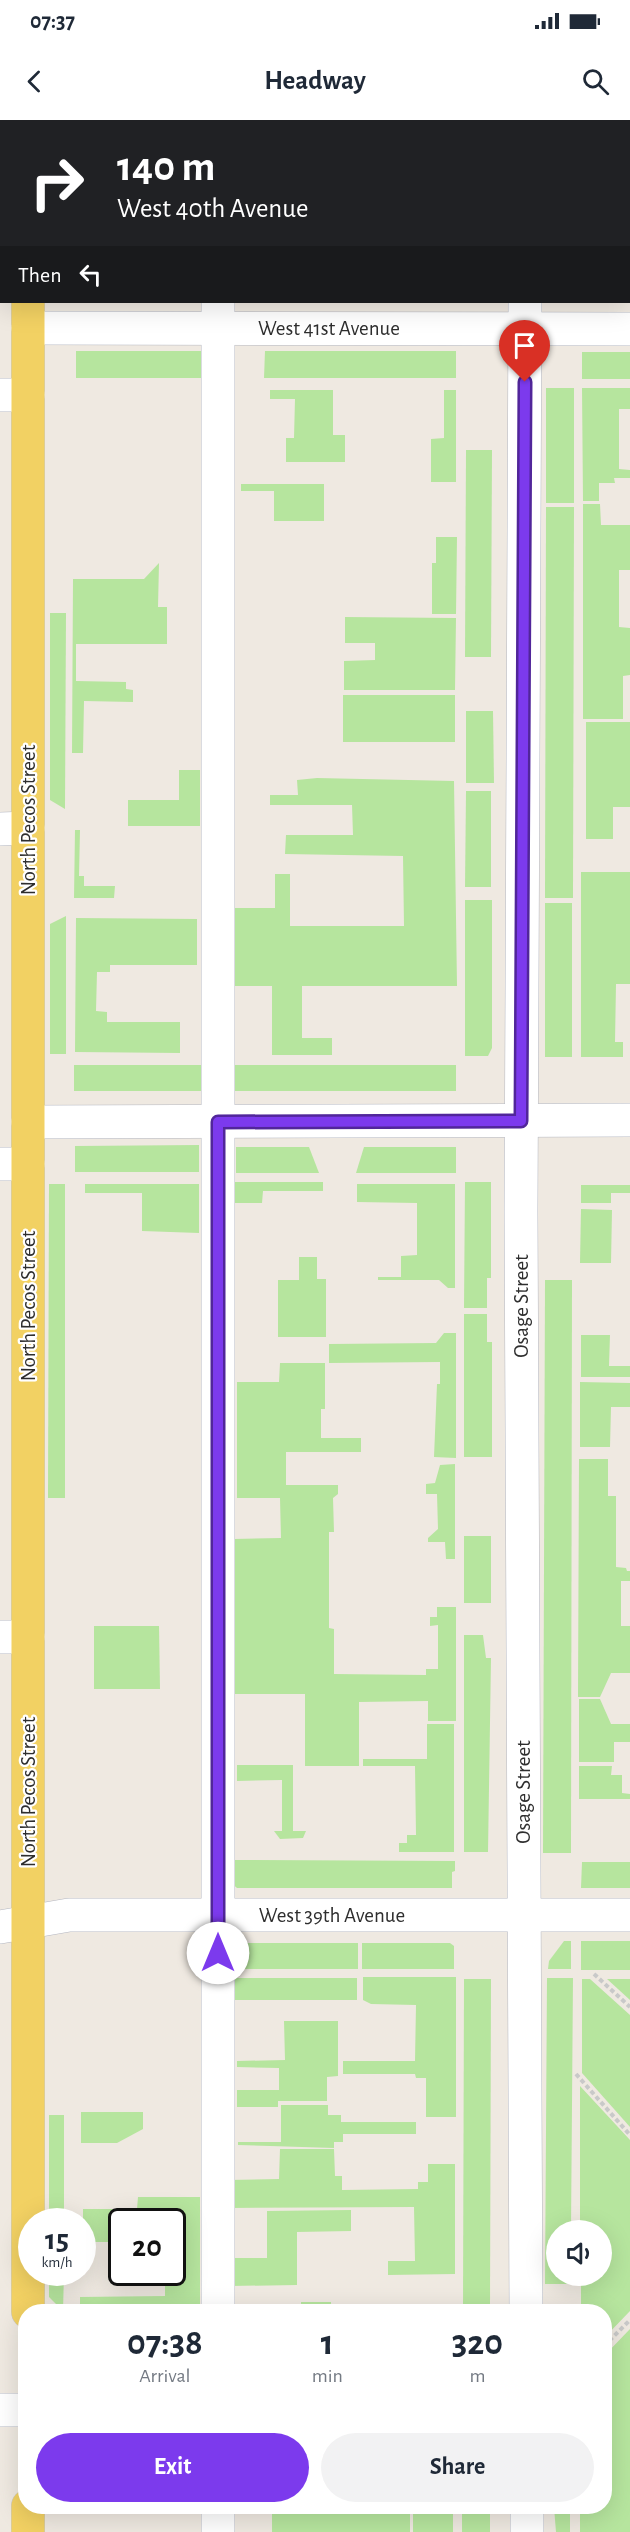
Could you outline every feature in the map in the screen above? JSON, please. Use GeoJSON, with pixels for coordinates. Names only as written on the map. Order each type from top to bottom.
{"type":"FeatureCollection","features":[{"type":"Feature","properties":{"kind":"main road","name":"North Pecos Street"},"geometry":{"type":"LineString","coordinates":[[28,315],[14,395],[14,829],[28,1122],[14,1164],[14,1924],[28,2304]]}},
{"type":"Feature","properties":{"kind":"main road"},"geometry":{"type":"LineString","coordinates":[[28,2514],[28,2532]]}},
{"type":"Feature","properties":{"kind":"street","name":"West 41st Avenue"},"geometry":{"type":"LineString","coordinates":[[28,315],[525,315],[630,328]]}},
{"type":"Feature","properties":{"kind":"street"},"geometry":{"type":"LineString","coordinates":[[218,315],[218,2304]]}},
{"type":"Feature","properties":{"kind":"street","name":"Osage Street"},"geometry":{"type":"LineString","coordinates":[[525,315],[521,1121],[526,2304]]}},
{"type":"Feature","properties":{"kind":"street"},"geometry":{"type":"LineString","coordinates":[[28,1122],[630,1120]]}},
{"type":"Feature","properties":{"kind":"street","name":"West 39th Avenue"},"geometry":{"type":"LineString","coordinates":[[14,1924],[69,1915],[630,1915]]}},
{"type":"Feature","properties":{"kind":"street"},"geometry":{"type":"LineString","coordinates":[[0,2410],[18,2410]]}},
{"type":"Feature","properties":{"kind":"street"},"geometry":{"type":"LineString","coordinates":[[218,2514],[218,2532]]}},
{"type":"Feature","properties":{"kind":"street"},"geometry":{"type":"LineString","coordinates":[[527,2514],[527,2532]]}},
{"type":"Feature","properties":{"kind":"path"},"geometry":{"type":"LineString","coordinates":[[594,1974],[630,2007]]}},
{"type":"Feature","properties":{"kind":"path"},"geometry":{"type":"LineString","coordinates":[[576,2074],[630,2135]]}},
{"type":"Feature","properties":{"kind":"path"},"geometry":{"type":"LineString","coordinates":[[612,2338],[630,2320]]}},
{"type":"Feature","properties":{"kind":"green space"},"geometry":{"type":"Polygon","coordinates":[[[76,351],[201,351],[201,378],[76,378],[76,351]]]}},
{"type":"Feature","properties":{"kind":"green space"},"geometry":{"type":"Polygon","coordinates":[[[265,351],[456,351],[456,378],[264,378],[265,351]]]}},
{"type":"Feature","properties":{"kind":"green space"},"geometry":{"type":"Polygon","coordinates":[[[582,352],[630,352],[630,379],[582,379],[582,352]]]}},
{"type":"Feature","properties":{"kind":"green space"},"geometry":{"type":"Polygon","coordinates":[[[546,388],[574,388],[574,503],[546,503],[546,388]]]}},
{"type":"Feature","properties":{"kind":"green space"},"geometry":{"type":"Polygon","coordinates":[[[582,388],[630,388],[630,409],[619,409],[619,469],[630,470],[630,478],[614,478],[615,483],[599,483],[599,501],[583,501],[582,388]]]}},
{"type":"Feature","properties":{"kind":"green space"},"geometry":{"type":"Polygon","coordinates":[[[270,390],[333,390],[333,435],[345,435],[345,462],[286,462],[286,438],[294,438],[295,399],[270,399],[270,390]]]}},
{"type":"Feature","properties":{"kind":"green space"},"geometry":{"type":"Polygon","coordinates":[[[444,390],[456,390],[456,482],[431,482],[431,439],[444,438],[444,390]]]}},
{"type":"Feature","properties":{"kind":"green space"},"geometry":{"type":"Polygon","coordinates":[[[466,450],[492,450],[491,657],[465,657],[466,450]]]}},
{"type":"Feature","properties":{"kind":"green space"},"geometry":{"type":"Polygon","coordinates":[[[241,484],[324,484],[324,521],[274,521],[274,491],[241,491],[241,484]]]}},
{"type":"Feature","properties":{"kind":"green space"},"geometry":{"type":"Polygon","coordinates":[[[583,504],[600,504],[601,525],[630,525],[630,570],[619,570],[619,627],[630,628],[630,675],[623,676],[623,719],[583,719],[583,504]]]}},
{"type":"Feature","properties":{"kind":"green space"},"geometry":{"type":"Polygon","coordinates":[[[546,507],[574,507],[573,898],[545,898],[546,507]]]}},
{"type":"Feature","properties":{"kind":"green space"},"geometry":{"type":"Polygon","coordinates":[[[436,537],[457,537],[456,614],[432,614],[432,563],[436,563],[436,537]]]}},
{"type":"Feature","properties":{"kind":"green space"},"geometry":{"type":"Polygon","coordinates":[[[159,563],[158,607],[167,607],[167,644],[76,644],[76,681],[126,682],[126,689],[133,690],[133,702],[84,701],[83,753],[72,753],[73,579],[144,579],[159,563]]]}},
{"type":"Feature","properties":{"kind":"green space"},"geometry":{"type":"Polygon","coordinates":[[[50,613],[66,613],[65,809],[50,800],[50,613]]]}},
{"type":"Feature","properties":{"kind":"green space"},"geometry":{"type":"Polygon","coordinates":[[[345,617],[456,618],[455,690],[344,690],[344,661],[375,660],[375,643],[345,643],[345,617]]]}},
{"type":"Feature","properties":{"kind":"green space"},"geometry":{"type":"Polygon","coordinates":[[[343,695],[455,695],[455,742],[343,742],[343,695]]]}},
{"type":"Feature","properties":{"kind":"green space"},"geometry":{"type":"Polygon","coordinates":[[[466,711],[493,711],[494,783],[466,783],[466,711]]]}},
{"type":"Feature","properties":{"kind":"green space"},"geometry":{"type":"Polygon","coordinates":[[[586,722],[630,722],[630,807],[613,807],[613,839],[586,839],[586,722]]]}},
{"type":"Feature","properties":{"kind":"green space"},"geometry":{"type":"Polygon","coordinates":[[[179,770],[200,770],[200,826],[128,826],[128,800],[179,800],[179,770]]]}},
{"type":"Feature","properties":{"kind":"green space"},"geometry":{"type":"Polygon","coordinates":[[[317,778],[454,781],[457,986],[302,986],[302,1038],[332,1038],[332,1055],[272,1055],[272,986],[233,986],[232,908],[275,908],[275,874],[290,874],[290,926],[404,926],[403,856],[285,854],[286,835],[353,835],[352,805],[270,805],[270,795],[298,795],[297,780],[317,778]]]}},
{"type":"Feature","properties":{"kind":"green space"},"geometry":{"type":"Polygon","coordinates":[[[466,791],[491,791],[491,887],[465,887],[466,791]]]}},
{"type":"Feature","properties":{"kind":"green space"},"geometry":{"type":"Polygon","coordinates":[[[75,830],[80,830],[79,876],[84,876],[84,886],[115,886],[114,898],[74,898],[75,830]]]}},
{"type":"Feature","properties":{"kind":"green space"},"geometry":{"type":"Polygon","coordinates":[[[581,872],[630,872],[630,984],[616,984],[615,1042],[623,1042],[623,1057],[581,1057],[581,872]]]}},
{"type":"Feature","properties":{"kind":"green space"},"geometry":{"type":"Polygon","coordinates":[[[465,900],[492,900],[492,1048],[488,1056],[465,1056],[465,900]]]}},
{"type":"Feature","properties":{"kind":"green space"},"geometry":{"type":"Polygon","coordinates":[[[545,903],[572,903],[572,1057],[545,1057],[545,903]]]}},
{"type":"Feature","properties":{"kind":"green space"},"geometry":{"type":"Polygon","coordinates":[[[66,916],[66,1054],[50,1054],[50,924],[66,916]]]}},
{"type":"Feature","properties":{"kind":"green space"},"geometry":{"type":"Polygon","coordinates":[[[76,918],[197,919],[197,965],[110,965],[110,972],[97,972],[96,1011],[107,1012],[107,1022],[180,1022],[180,1053],[75,1052],[76,918]]]}},
{"type":"Feature","properties":{"kind":"green space"},"geometry":{"type":"Polygon","coordinates":[[[74,1065],[208,1065],[208,1091],[74,1091],[74,1065]]]}},
{"type":"Feature","properties":{"kind":"green space"},"geometry":{"type":"Polygon","coordinates":[[[230,1065],[456,1065],[456,1091],[230,1091],[230,1065]]]}},
{"type":"Feature","properties":{"kind":"green space"},"geometry":{"type":"Polygon","coordinates":[[[199,1145],[199,1172],[75,1172],[75,1146],[199,1145]]]}},
{"type":"Feature","properties":{"kind":"green space"},"geometry":{"type":"Polygon","coordinates":[[[236,1147],[309,1147],[319,1173],[236,1173],[236,1147]]]}},
{"type":"Feature","properties":{"kind":"green space"},"geometry":{"type":"Polygon","coordinates":[[[364,1147],[456,1147],[456,1173],[356,1173],[364,1147]]]}},
{"type":"Feature","properties":{"kind":"green space"},"geometry":{"type":"Polygon","coordinates":[[[235,1182],[323,1182],[323,1191],[263,1191],[262,1203],[235,1203],[235,1182]]]}},
{"type":"Feature","properties":{"kind":"green space"},"geometry":{"type":"Polygon","coordinates":[[[465,1182],[491,1182],[491,1278],[487,1278],[487,1308],[464,1308],[465,1182]]]}},
{"type":"Feature","properties":{"kind":"green space"},"geometry":{"type":"Polygon","coordinates":[[[49,1184],[65,1184],[65,1498],[48,1498],[49,1184]]]}},
{"type":"Feature","properties":{"kind":"green space"},"geometry":{"type":"Polygon","coordinates":[[[85,1184],[199,1184],[199,1233],[142,1231],[142,1193],[85,1193],[85,1184]]]}},
{"type":"Feature","properties":{"kind":"green space"},"geometry":{"type":"Polygon","coordinates":[[[357,1184],[455,1184],[455,1288],[448,1288],[439,1280],[378,1280],[378,1277],[401,1277],[401,1256],[417,1255],[417,1203],[357,1202],[357,1184]]]}},
{"type":"Feature","properties":{"kind":"green space"},"geometry":{"type":"Polygon","coordinates":[[[581,1185],[630,1185],[630,1193],[611,1193],[611,1203],[581,1203],[581,1185]]]}},
{"type":"Feature","properties":{"kind":"green space"},"geometry":{"type":"Polygon","coordinates":[[[581,1209],[612,1210],[611,1263],[580,1263],[581,1209]]]}},
{"type":"Feature","properties":{"kind":"green space"},"geometry":{"type":"Polygon","coordinates":[[[299,1257],[317,1257],[317,1279],[326,1279],[326,1337],[278,1337],[278,1280],[299,1280],[299,1257]]]}},
{"type":"Feature","properties":{"kind":"green space"},"geometry":{"type":"Polygon","coordinates":[[[545,1280],[572,1280],[571,1853],[543,1853],[545,1280]]]}},
{"type":"Feature","properties":{"kind":"green space"},"geometry":{"type":"Polygon","coordinates":[[[464,1314],[487,1314],[487,1342],[492,1342],[492,1457],[464,1457],[464,1314]]]}},
{"type":"Feature","properties":{"kind":"green space"},"geometry":{"type":"Polygon","coordinates":[[[444,1333],[456,1333],[456,1458],[434,1457],[440,1362],[329,1363],[329,1344],[436,1343],[444,1333]]]}},
{"type":"Feature","properties":{"kind":"green space"},"geometry":{"type":"Polygon","coordinates":[[[581,1335],[610,1335],[609,1366],[630,1366],[630,1377],[581,1377],[581,1335]]]}},
{"type":"Feature","properties":{"kind":"green space"},"geometry":{"type":"Polygon","coordinates":[[[280,1363],[325,1363],[325,1409],[321,1409],[321,1438],[361,1438],[361,1452],[286,1452],[286,1485],[338,1485],[338,1494],[333,1498],[334,1532],[329,1532],[329,1628],[334,1629],[334,1674],[426,1675],[426,1669],[438,1669],[438,1625],[430,1626],[430,1617],[437,1617],[437,1607],[456,1607],[456,1721],[428,1721],[428,1701],[359,1702],[359,1766],[305,1766],[305,1694],[234,1694],[234,1539],[281,1538],[280,1498],[237,1498],[237,1382],[279,1382],[280,1363]]]}},
{"type":"Feature","properties":{"kind":"green space"},"geometry":{"type":"Polygon","coordinates":[[[580,1382],[630,1383],[630,1407],[611,1407],[610,1447],[580,1447],[580,1382]]]}},
{"type":"Feature","properties":{"kind":"green space"},"geometry":{"type":"Polygon","coordinates":[[[579,1459],[608,1459],[608,1496],[616,1496],[616,1567],[630,1571],[630,1581],[621,1581],[621,1626],[630,1626],[630,1673],[611,1673],[600,1697],[578,1697],[579,1459]]]}},
{"type":"Feature","properties":{"kind":"green space"},"geometry":{"type":"Polygon","coordinates":[[[455,1464],[455,1559],[446,1559],[445,1542],[428,1542],[428,1538],[438,1529],[437,1494],[426,1494],[426,1484],[435,1483],[440,1465],[455,1464]]]}},
{"type":"Feature","properties":{"kind":"green space"},"geometry":{"type":"Polygon","coordinates":[[[464,1536],[491,1536],[491,1603],[464,1603],[464,1536]]]}},
{"type":"Feature","properties":{"kind":"green space"},"geometry":{"type":"Polygon","coordinates":[[[94,1626],[159,1626],[160,1689],[94,1689],[94,1626]]]}},
{"type":"Feature","properties":{"kind":"green space"},"geometry":{"type":"Polygon","coordinates":[[[464,1635],[483,1635],[486,1658],[491,1658],[488,1852],[464,1852],[464,1635]]]}},
{"type":"Feature","properties":{"kind":"green space"},"geometry":{"type":"Polygon","coordinates":[[[579,1699],[600,1699],[611,1724],[630,1724],[630,1742],[614,1742],[614,1762],[579,1762],[579,1699]]]}},
{"type":"Feature","properties":{"kind":"green space"},"geometry":{"type":"Polygon","coordinates":[[[427,1724],[454,1724],[454,1852],[399,1852],[399,1843],[407,1843],[407,1835],[416,1835],[415,1766],[363,1766],[363,1759],[427,1759],[427,1724]]]}},
{"type":"Feature","properties":{"kind":"green space"},"geometry":{"type":"Polygon","coordinates":[[[237,1765],[293,1765],[293,1831],[306,1831],[303,1838],[280,1839],[274,1831],[282,1831],[282,1780],[237,1781],[237,1765]]]}},
{"type":"Feature","properties":{"kind":"green space"},"geometry":{"type":"Polygon","coordinates":[[[579,1766],[612,1766],[611,1775],[622,1775],[622,1793],[630,1794],[630,1799],[579,1799],[579,1766]]]}},
{"type":"Feature","properties":{"kind":"green space"},"geometry":{"type":"Polygon","coordinates":[[[228,1860],[455,1861],[455,1871],[452,1872],[452,1888],[237,1888],[228,1880],[228,1860]]]}},
{"type":"Feature","properties":{"kind":"green space"},"geometry":{"type":"Polygon","coordinates":[[[582,1862],[630,1862],[630,1888],[581,1888],[582,1862]]]}},
{"type":"Feature","properties":{"kind":"green space"},"geometry":{"type":"Polygon","coordinates":[[[564,1941],[571,1941],[571,1969],[548,1969],[549,1961],[564,1941]]]}},
{"type":"Feature","properties":{"kind":"green space"},"geometry":{"type":"Polygon","coordinates":[[[581,1941],[630,1941],[630,1970],[581,1970],[581,1941]]]}},
{"type":"Feature","properties":{"kind":"green space"},"geometry":{"type":"Polygon","coordinates":[[[236,1943],[358,1943],[358,1969],[230,1969],[230,1948],[236,1943]]]}},
{"type":"Feature","properties":{"kind":"green space"},"geometry":{"type":"Polygon","coordinates":[[[362,1943],[450,1943],[454,1946],[454,1969],[362,1969],[362,1943]]]}},
{"type":"Feature","properties":{"kind":"green space"},"geometry":{"type":"Polygon","coordinates":[[[363,1977],[456,1977],[456,2117],[426,2117],[426,2078],[416,2078],[415,2074],[343,2074],[343,2061],[415,2061],[416,2005],[371,2004],[363,2000],[363,1977]]]}},
{"type":"Feature","properties":{"kind":"green space"},"geometry":{"type":"Polygon","coordinates":[[[228,1978],[357,1978],[357,2000],[228,2000],[228,1978]]]}},
{"type":"Feature","properties":{"kind":"green space"},"geometry":{"type":"Polygon","coordinates":[[[547,1978],[573,1978],[571,2220],[546,2220],[545,2284],[547,1978]]]}},
{"type":"Feature","properties":{"kind":"green space"},"geometry":{"type":"Polygon","coordinates":[[[464,1979],[491,1979],[490,2304],[463,2304],[464,1979]]]}},
{"type":"Feature","properties":{"kind":"green space"},"geometry":{"type":"Polygon","coordinates":[[[582,1979],[590,1979],[630,2015],[630,2127],[582,2073],[582,1979]]]}},
{"type":"Feature","properties":{"kind":"green space"},"geometry":{"type":"Polygon","coordinates":[[[607,1979],[630,1979],[630,2000],[607,1979]]]}},
{"type":"Feature","properties":{"kind":"green space"},"geometry":{"type":"Polygon","coordinates":[[[284,2021],[338,2021],[338,2076],[327,2077],[327,2101],[278,2101],[278,2107],[237,2107],[237,2090],[279,2090],[279,2068],[237,2067],[237,2061],[285,2060],[284,2021]]]}},
{"type":"Feature","properties":{"kind":"green space"},"geometry":{"type":"Polygon","coordinates":[[[580,2086],[630,2140],[630,2311],[612,2330],[612,2304],[581,2304],[581,2286],[612,2286],[612,2220],[580,2220],[580,2086]]]}},
{"type":"Feature","properties":{"kind":"green space"},"geometry":{"type":"Polygon","coordinates":[[[281,2105],[328,2105],[328,2115],[341,2115],[341,2122],[416,2122],[416,2134],[343,2134],[343,2142],[334,2142],[334,2148],[238,2145],[238,2142],[281,2142],[281,2105]]]}},
{"type":"Feature","properties":{"kind":"green space"},"geometry":{"type":"Polygon","coordinates":[[[81,2112],[143,2112],[143,2129],[117,2143],[81,2143],[81,2112]]]}},
{"type":"Feature","properties":{"kind":"green space"},"geometry":{"type":"Polygon","coordinates":[[[49,2115],[64,2115],[64,2208],[49,2208],[49,2115]]]}},
{"type":"Feature","properties":{"kind":"green space"},"geometry":{"type":"Polygon","coordinates":[[[280,2149],[334,2149],[335,2176],[342,2176],[342,2190],[418,2189],[418,2182],[428,2182],[428,2164],[455,2164],[455,2274],[388,2275],[388,2261],[415,2261],[414,2207],[229,2208],[228,2180],[279,2179],[280,2149]]]}},
{"type":"Feature","properties":{"kind":"green space"},"geometry":{"type":"Polygon","coordinates":[[[138,2197],[200,2197],[200,2304],[80,2304],[80,2297],[165,2296],[165,2286],[186,2286],[186,2208],[137,2208],[138,2197]]]}},
{"type":"Feature","properties":{"kind":"green space"},"geometry":{"type":"Polygon","coordinates":[[[96,2209],[108,2209],[108,2242],[96,2242],[96,2209]]]}},
{"type":"Feature","properties":{"kind":"green space"},"geometry":{"type":"Polygon","coordinates":[[[351,2210],[351,2231],[297,2232],[297,2285],[230,2286],[230,2258],[267,2258],[267,2211],[351,2210]]]}},
{"type":"Feature","properties":{"kind":"green space"},"geometry":{"type":"Polygon","coordinates":[[[49,2286],[64,2286],[63,2304],[56,2304],[49,2297],[49,2286]]]}},
{"type":"Feature","properties":{"kind":"green space"},"geometry":{"type":"Polygon","coordinates":[[[301,2302],[331,2302],[331,2304],[301,2304],[301,2302]]]}},
{"type":"Feature","properties":{"kind":"green space"},"geometry":{"type":"Polygon","coordinates":[[[630,2329],[630,2532],[580,2532],[580,2514],[612,2514],[612,2348],[630,2329]]]}},
{"type":"Feature","properties":{"kind":"green space"},"geometry":{"type":"Polygon","coordinates":[[[272,2514],[410,2514],[410,2532],[272,2532],[272,2514]]]}},
{"type":"Feature","properties":{"kind":"green space"},"geometry":{"type":"Polygon","coordinates":[[[413,2514],[453,2514],[453,2532],[413,2532],[413,2514]]]}},
{"type":"Feature","properties":{"kind":"green space"},"geometry":{"type":"Polygon","coordinates":[[[462,2514],[490,2514],[490,2532],[462,2532],[462,2514]]]}},
{"type":"Feature","properties":{"kind":"green space"},"geometry":{"type":"Polygon","coordinates":[[[555,2514],[570,2514],[570,2532],[556,2532],[555,2514]]]}},
{"type":"Feature","properties":{"kind":"route"},"geometry":{"type":"LineString","coordinates":[[218,1953],[218,1122],[521,1121],[525,382]]}}]}
